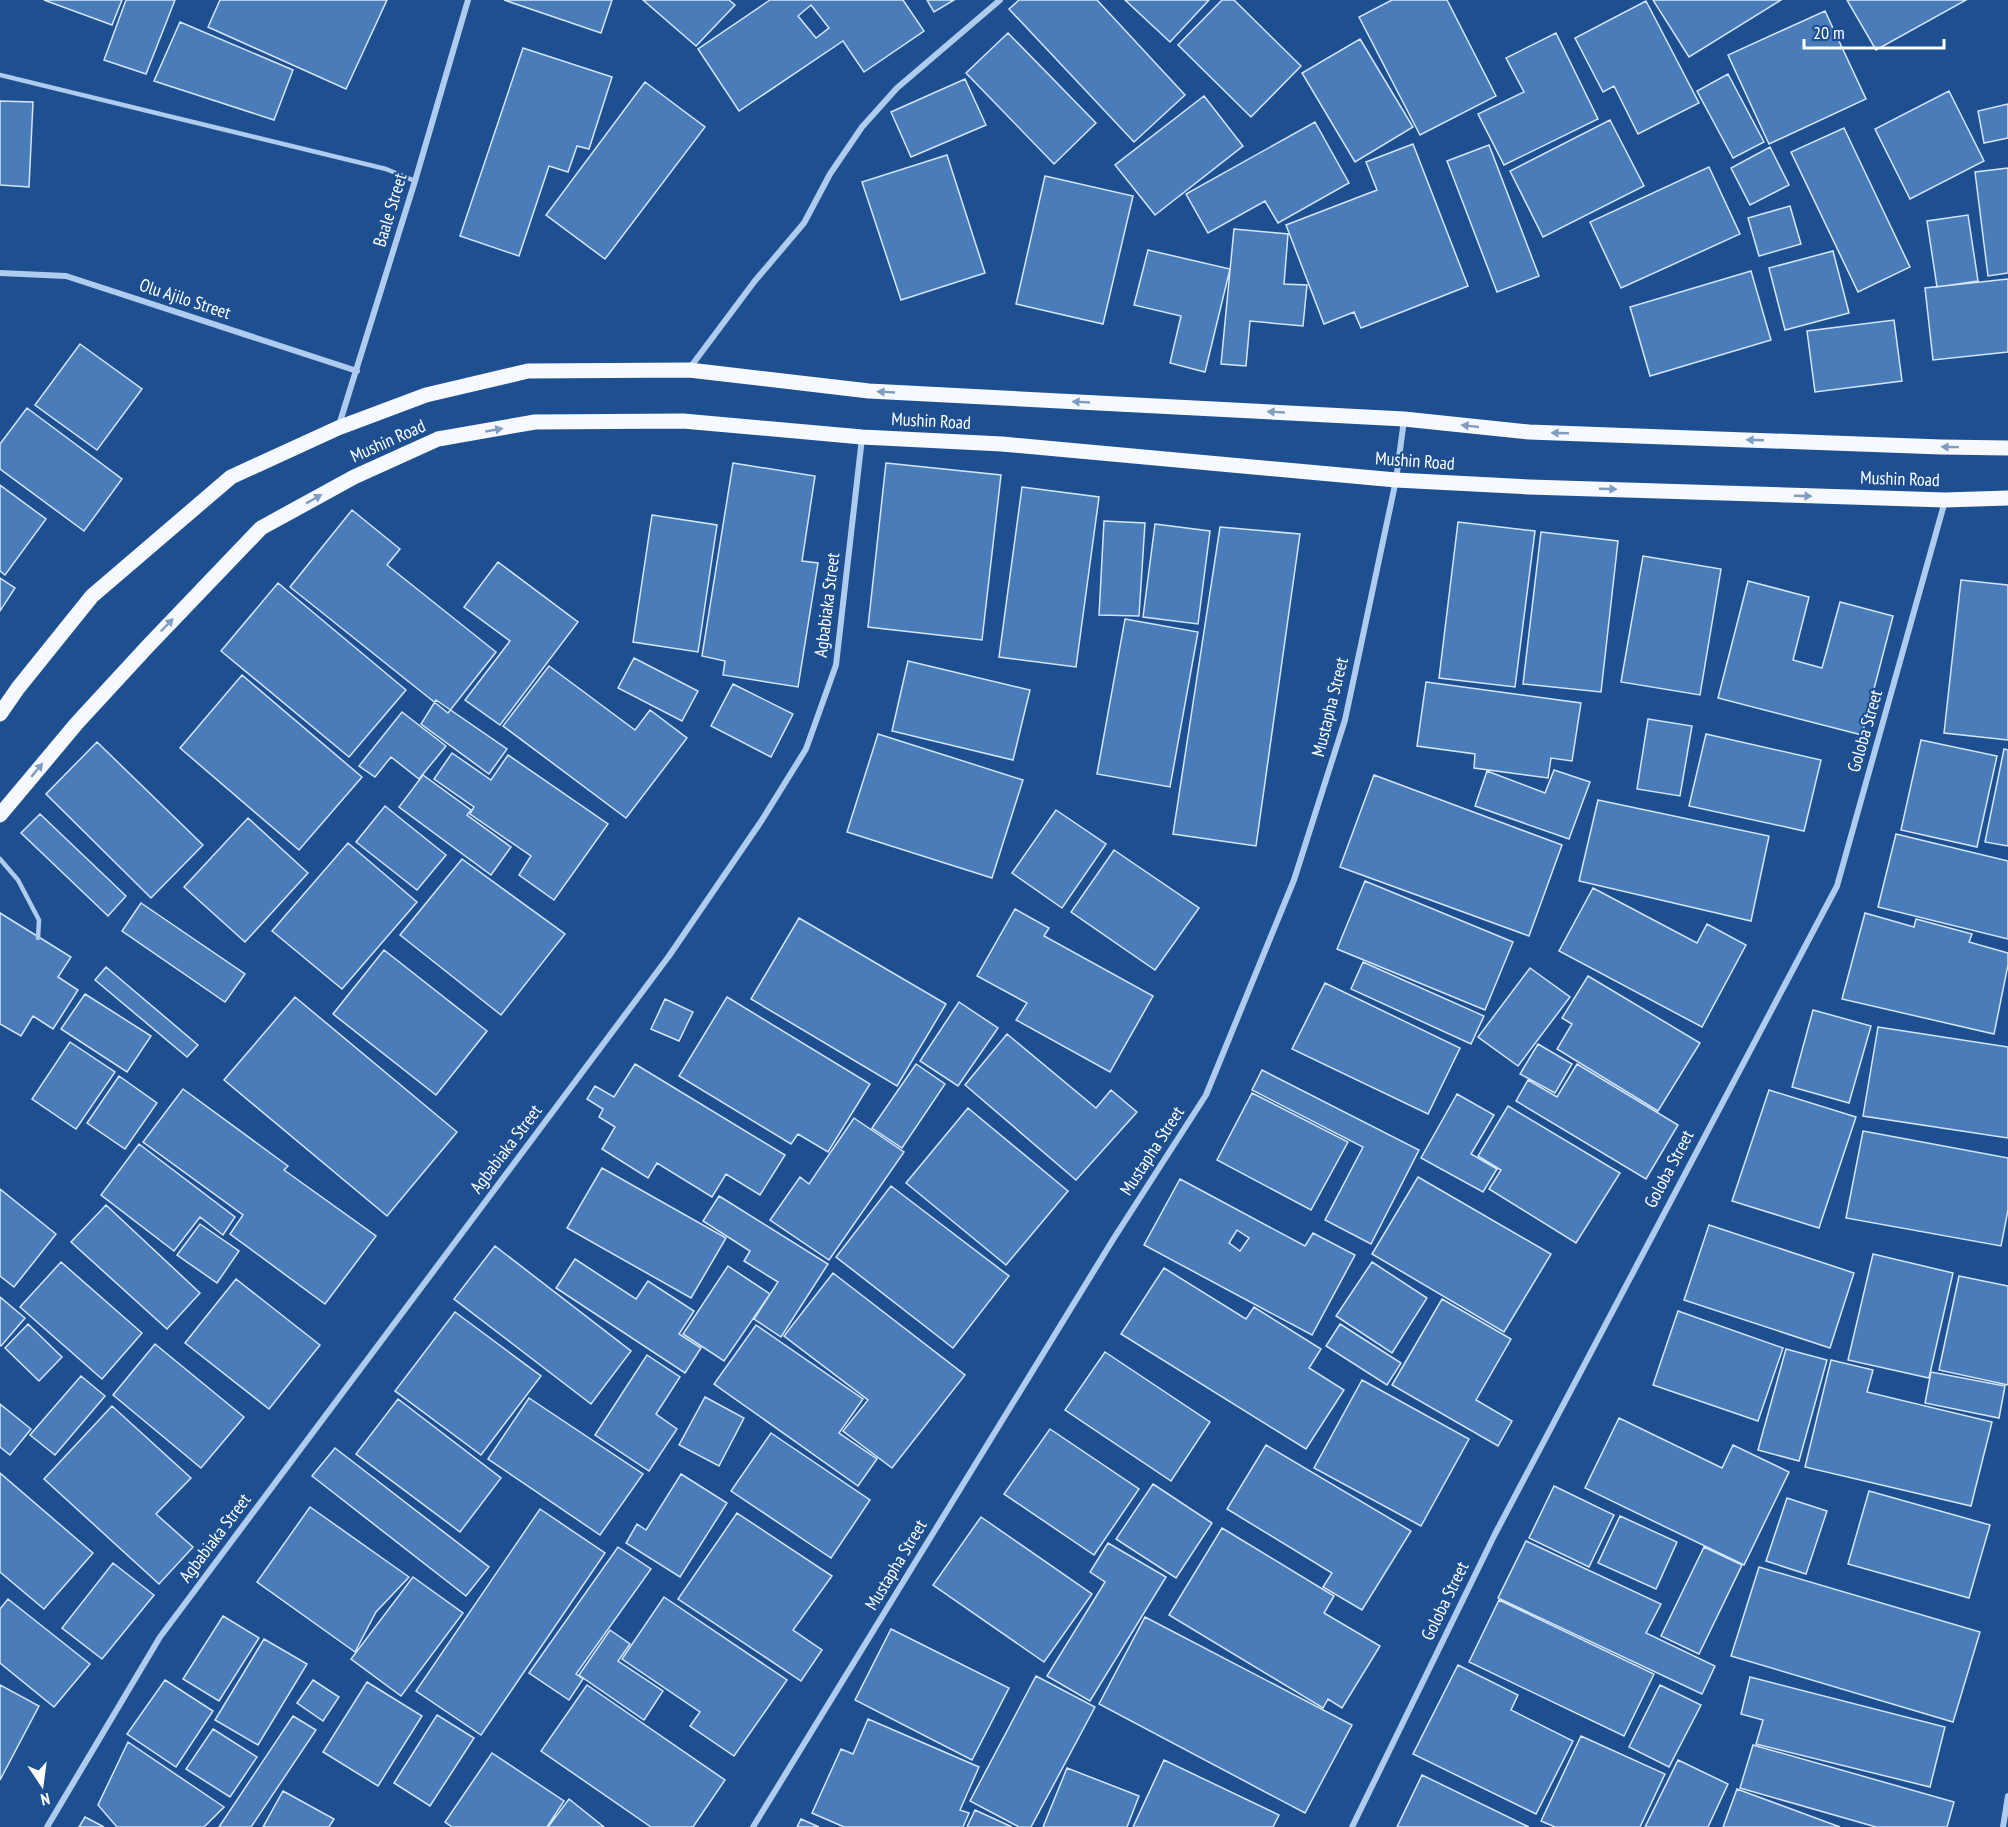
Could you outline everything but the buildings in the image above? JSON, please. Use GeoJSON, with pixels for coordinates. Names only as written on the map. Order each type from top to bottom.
{"type":"FeatureCollection","features":[{"type":"Feature","properties":{"kind":"main road","name":"Mushin Road"},"geometry":{"type":"LineString","coordinates":[[0,714],[92,596],[231,477],[338,428],[426,395],[528,371],[688,370],[868,391],[1404,419],[1528,432],[2008,448]]}},
{"type":"Feature","properties":{"kind":"main road","name":"Mushin Road"},"geometry":{"type":"LineString","coordinates":[[0,815],[77,723],[261,528],[354,477],[438,439],[535,422],[683,421],[862,437],[1002,444],[1396,480],[1945,500],[2008,498]]}},
{"type":"Feature","properties":{"kind":"street","name":"Baale Street"},"geometry":{"type":"LineString","coordinates":[[338,428],[415,181],[468,0]]}},
{"type":"Feature","properties":{"kind":"street"},"geometry":{"type":"LineString","coordinates":[[688,370],[754,282],[804,223],[830,174],[861,127],[897,88],[1000,0]]}},
{"type":"Feature","properties":{"kind":"street","name":"Olu Ajilo Street"},"geometry":{"type":"LineString","coordinates":[[0,273],[66,276],[357,371]]}},
{"type":"Feature","properties":{"kind":"street","name":"Mustapha Street"},"geometry":{"type":"LineString","coordinates":[[753,1827],[1114,1238],[1206,1095],[1294,880],[1345,720],[1396,480],[1404,419]]}},
{"type":"Feature","properties":{"kind":"street","name":"Agbabiaka Street"},"geometry":{"type":"LineString","coordinates":[[47,1827],[160,1637],[669,956],[762,820],[806,749],[836,665],[862,437]]}},
{"type":"Feature","properties":{"kind":"street","name":"Goloba Street"},"geometry":{"type":"LineString","coordinates":[[1352,1827],[1500,1524],[1837,886],[1945,500]]}},
{"type":"Feature","properties":{"kind":"street"},"geometry":{"type":"LineString","coordinates":[[2003,1827],[2008,1797]]}},
{"type":"Feature","properties":{"kind":"lane"},"geometry":{"type":"LineString","coordinates":[[0,75],[386,169],[415,181]]}},
{"type":"Feature","properties":{"kind":"lane"},"geometry":{"type":"LineString","coordinates":[[0,859],[18,880],[39,920],[38,938]]}}]}
